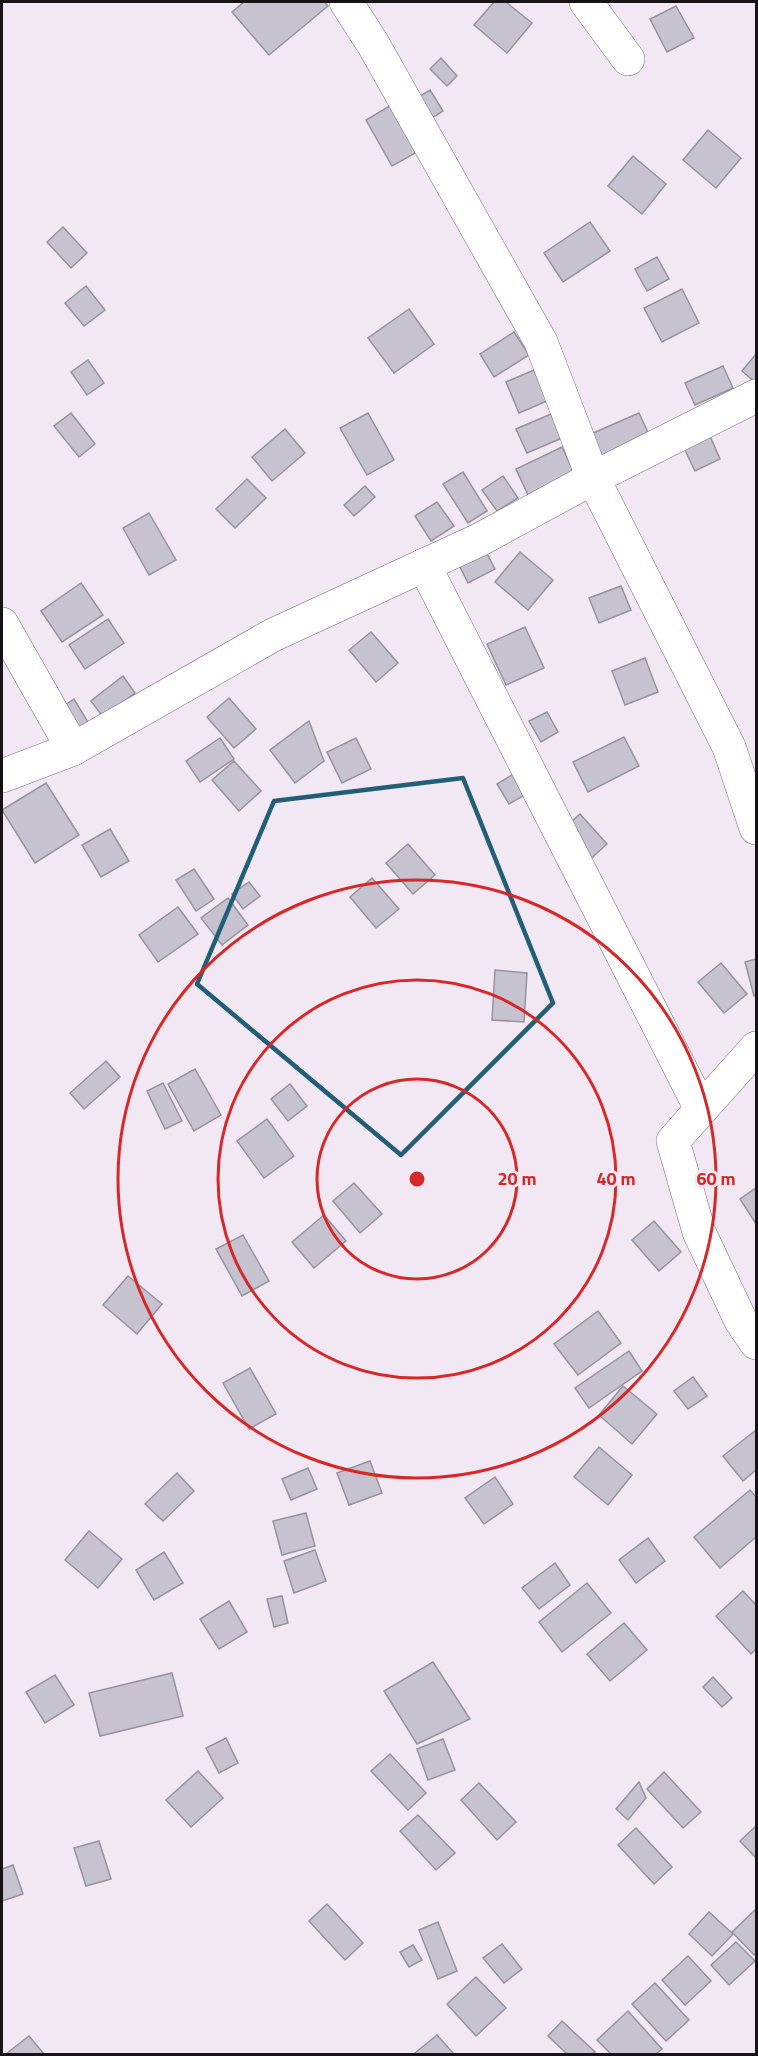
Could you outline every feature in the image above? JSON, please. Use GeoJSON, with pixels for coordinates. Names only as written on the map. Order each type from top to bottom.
{"type":"FeatureCollection","features":[{"type":"Feature","properties":{"kind":"street"},"geometry":{"type":"LineString","coordinates":[[346,2],[373,44],[542,342],[593,478],[729,747],[756,828]]}},
{"type":"Feature","properties":{"kind":"street"},"geometry":{"type":"LineString","coordinates":[[586,2],[628,59]]}},
{"type":"Feature","properties":{"kind":"street"},"geometry":{"type":"LineString","coordinates":[[2,776],[73,749],[273,635],[479,540],[593,478],[756,396]]}},
{"type":"Feature","properties":{"kind":"street"},"geometry":{"type":"LineString","coordinates":[[424,565],[701,1110]]}},
{"type":"Feature","properties":{"kind":"street"},"geometry":{"type":"LineString","coordinates":[[2,624],[73,749]]}},
{"type":"Feature","properties":{"kind":"street"},"geometry":{"type":"LineString","coordinates":[[756,1048],[673,1140],[699,1232],[741,1321],[756,1343]]}},
{"type":"Feature","properties":{"kind":"highlighted area"},"geometry":{"type":"Polygon","coordinates":[[[463,778],[553,1003],[401,1155],[197,984],[274,801],[463,778]]]}},
{"type":"Feature","properties":{"kind":"building"},"geometry":{"type":"Polygon","coordinates":[[[244,2],[324,2],[328,6],[269,55],[232,12],[244,2]]]}},
{"type":"Feature","properties":{"kind":"building"},"geometry":{"type":"Polygon","coordinates":[[[494,2],[506,2],[532,23],[507,53],[474,25],[494,2]]]}},
{"type":"Feature","properties":{"kind":"building"},"geometry":{"type":"Polygon","coordinates":[[[676,6],[694,38],[667,52],[650,19],[676,6]]]}},
{"type":"Feature","properties":{"kind":"building"},"geometry":{"type":"Polygon","coordinates":[[[441,58],[457,76],[447,86],[430,69],[441,58]]]}},
{"type":"Feature","properties":{"kind":"building"},"geometry":{"type":"Polygon","coordinates":[[[430,90],[443,111],[426,122],[412,101],[430,90]]]}},
{"type":"Feature","properties":{"kind":"building"},"geometry":{"type":"Polygon","coordinates":[[[393,104],[419,151],[392,166],[366,120],[393,104]]]}},
{"type":"Feature","properties":{"kind":"building"},"geometry":{"type":"Polygon","coordinates":[[[708,130],[741,158],[716,188],[683,160],[708,130]]]}},
{"type":"Feature","properties":{"kind":"building"},"geometry":{"type":"Polygon","coordinates":[[[633,156],[666,184],[642,214],[608,186],[633,156]]]}},
{"type":"Feature","properties":{"kind":"building"},"geometry":{"type":"Polygon","coordinates":[[[590,222],[610,251],[563,282],[544,253],[590,222]]]}},
{"type":"Feature","properties":{"kind":"building"},"geometry":{"type":"Polygon","coordinates":[[[63,227],[87,253],[71,268],[47,242],[63,227]]]}},
{"type":"Feature","properties":{"kind":"building"},"geometry":{"type":"Polygon","coordinates":[[[657,257],[669,279],[647,291],[635,269],[657,257]]]}},
{"type":"Feature","properties":{"kind":"building"},"geometry":{"type":"Polygon","coordinates":[[[86,286],[105,310],[84,326],[65,303],[86,286]]]}},
{"type":"Feature","properties":{"kind":"building"},"geometry":{"type":"Polygon","coordinates":[[[682,289],[699,323],[662,342],[644,308],[682,289]]]}},
{"type":"Feature","properties":{"kind":"building"},"geometry":{"type":"Polygon","coordinates":[[[409,309],[434,344],[394,373],[368,338],[409,309]]]}},
{"type":"Feature","properties":{"kind":"building"},"geometry":{"type":"Polygon","coordinates":[[[514,332],[529,355],[494,377],[480,354],[514,332]]]}},
{"type":"Feature","properties":{"kind":"building"},"geometry":{"type":"Polygon","coordinates":[[[756,354],[756,383],[742,371],[756,354]]]}},
{"type":"Feature","properties":{"kind":"building"},"geometry":{"type":"Polygon","coordinates":[[[88,360],[104,383],[87,395],[71,372],[88,360]]]}},
{"type":"Feature","properties":{"kind":"building"},"geometry":{"type":"Polygon","coordinates":[[[723,366],[733,388],[695,405],[685,383],[723,366]]]}},
{"type":"Feature","properties":{"kind":"building"},"geometry":{"type":"Polygon","coordinates":[[[534,370],[547,401],[519,413],[506,382],[534,370]]]}},
{"type":"Feature","properties":{"kind":"building"},"geometry":{"type":"Polygon","coordinates":[[[71,413],[95,444],[79,457],[54,426],[71,413]]]}},
{"type":"Feature","properties":{"kind":"building"},"geometry":{"type":"Polygon","coordinates":[[[368,413],[394,460],[367,475],[340,428],[368,413]]]}},
{"type":"Feature","properties":{"kind":"building"},"geometry":{"type":"Polygon","coordinates":[[[639,413],[652,441],[604,462],[591,434],[639,413]]]}},
{"type":"Feature","properties":{"kind":"building"},"geometry":{"type":"Polygon","coordinates":[[[551,414],[562,438],[527,453],[516,429],[551,414]]]}},
{"type":"Feature","properties":{"kind":"building"},"geometry":{"type":"Polygon","coordinates":[[[285,429],[305,453],[272,481],[252,457],[285,429]]]}},
{"type":"Feature","properties":{"kind":"building"},"geometry":{"type":"Polygon","coordinates":[[[710,436],[720,459],[695,471],[684,448],[710,436]]]}},
{"type":"Feature","properties":{"kind":"building"},"geometry":{"type":"Polygon","coordinates":[[[562,447],[574,473],[528,495],[516,469],[562,447]]]}},
{"type":"Feature","properties":{"kind":"building"},"geometry":{"type":"Polygon","coordinates":[[[463,472],[487,511],[468,523],[443,484],[463,472]]]}},
{"type":"Feature","properties":{"kind":"building"},"geometry":{"type":"Polygon","coordinates":[[[503,476],[518,498],[497,511],[482,490],[503,476]]]}},
{"type":"Feature","properties":{"kind":"building"},"geometry":{"type":"Polygon","coordinates":[[[247,479],[266,498],[235,528],[216,509],[247,479]]]}},
{"type":"Feature","properties":{"kind":"building"},"geometry":{"type":"Polygon","coordinates":[[[365,486],[375,497],[354,516],[344,505],[365,486]]]}},
{"type":"Feature","properties":{"kind":"building"},"geometry":{"type":"Polygon","coordinates":[[[437,502],[454,526],[431,541],[415,516],[437,502]]]}},
{"type":"Feature","properties":{"kind":"building"},"geometry":{"type":"Polygon","coordinates":[[[149,513],[176,560],[149,575],[123,528],[149,513]]]}},
{"type":"Feature","properties":{"kind":"building"},"geometry":{"type":"Polygon","coordinates":[[[483,546],[495,569],[468,583],[456,559],[483,546]]]}},
{"type":"Feature","properties":{"kind":"building"},"geometry":{"type":"Polygon","coordinates":[[[520,552],[553,580],[528,610],[495,582],[520,552]]]}},
{"type":"Feature","properties":{"kind":"building"},"geometry":{"type":"Polygon","coordinates":[[[81,583],[103,615],[62,642],[41,611],[81,583]]]}},
{"type":"Feature","properties":{"kind":"building"},"geometry":{"type":"Polygon","coordinates":[[[621,586],[631,610],[599,623],[589,598],[621,586]]]}},
{"type":"Feature","properties":{"kind":"building"},"geometry":{"type":"Polygon","coordinates":[[[108,619],[124,643],[85,669],[69,645],[108,619]]]}},
{"type":"Feature","properties":{"kind":"building"},"geometry":{"type":"Polygon","coordinates":[[[525,627],[544,668],[506,685],[487,644],[525,627]]]}},
{"type":"Feature","properties":{"kind":"building"},"geometry":{"type":"Polygon","coordinates":[[[371,632],[398,663],[376,682],[349,650],[371,632]]]}},
{"type":"Feature","properties":{"kind":"building"},"geometry":{"type":"Polygon","coordinates":[[[645,658],[658,692],[625,705],[612,671],[645,658]]]}},
{"type":"Feature","properties":{"kind":"building"},"geometry":{"type":"Polygon","coordinates":[[[123,676],[135,693],[103,717],[91,701],[123,676]]]}},
{"type":"Feature","properties":{"kind":"building"},"geometry":{"type":"Polygon","coordinates":[[[229,698],[256,729],[234,748],[207,717],[229,698]]]}},
{"type":"Feature","properties":{"kind":"building"},"geometry":{"type":"Polygon","coordinates":[[[74,699],[89,724],[73,734],[58,710],[74,699]]]}},
{"type":"Feature","properties":{"kind":"building"},"geometry":{"type":"Polygon","coordinates":[[[547,712],[558,732],[541,742],[529,721],[547,712]]]}},
{"type":"Feature","properties":{"kind":"building"},"geometry":{"type":"Polygon","coordinates":[[[309,721],[324,761],[295,783],[270,750],[309,721]]]}},
{"type":"Feature","properties":{"kind":"building"},"geometry":{"type":"Polygon","coordinates":[[[624,737],[639,766],[588,792],[573,762],[624,737]]]}},
{"type":"Feature","properties":{"kind":"building"},"geometry":{"type":"Polygon","coordinates":[[[220,738],[234,759],[200,782],[186,761],[220,738]]]}},
{"type":"Feature","properties":{"kind":"building"},"geometry":{"type":"Polygon","coordinates":[[[356,738],[371,769],[342,783],[327,752],[356,738]]]}},
{"type":"Feature","properties":{"kind":"building"},"geometry":{"type":"Polygon","coordinates":[[[234,761],[261,791],[239,811],[212,780],[234,761]]]}},
{"type":"Feature","properties":{"kind":"building"},"geometry":{"type":"Polygon","coordinates":[[[532,763],[544,784],[509,804],[497,784],[532,763]]]}},
{"type":"Feature","properties":{"kind":"building"},"geometry":{"type":"Polygon","coordinates":[[[46,783],[79,835],[35,863],[2,810],[46,783]]]}},
{"type":"Feature","properties":{"kind":"building"},"geometry":{"type":"Polygon","coordinates":[[[580,814],[607,844],[585,864],[558,833],[580,814]]]}},
{"type":"Feature","properties":{"kind":"building"},"geometry":{"type":"Polygon","coordinates":[[[110,829],[129,861],[101,877],[82,845],[110,829]]]}},
{"type":"Feature","properties":{"kind":"building"},"geometry":{"type":"Polygon","coordinates":[[[408,844],[435,875],[413,894],[386,863],[408,844]]]}},
{"type":"Feature","properties":{"kind":"building"},"geometry":{"type":"Polygon","coordinates":[[[194,869],[214,899],[196,911],[176,880],[194,869]]]}},
{"type":"Feature","properties":{"kind":"building"},"geometry":{"type":"Polygon","coordinates":[[[372,878],[399,909],[376,928],[350,897],[372,878]]]}},
{"type":"Feature","properties":{"kind":"building"},"geometry":{"type":"Polygon","coordinates":[[[249,882],[260,896],[243,909],[232,894],[249,882]]]}},
{"type":"Feature","properties":{"kind":"building"},"geometry":{"type":"Polygon","coordinates":[[[228,898],[248,925],[222,945],[201,918],[228,898]]]}},
{"type":"Feature","properties":{"kind":"building"},"geometry":{"type":"Polygon","coordinates":[[[178,907],[198,934],[158,962],[139,935],[178,907]]]}},
{"type":"Feature","properties":{"kind":"building"},"geometry":{"type":"Polygon","coordinates":[[[756,959],[756,995],[754,996],[745,962],[756,959]]]}},
{"type":"Feature","properties":{"kind":"building"},"geometry":{"type":"Polygon","coordinates":[[[721,963],[747,994],[724,1013],[698,982],[721,963]]]}},
{"type":"Feature","properties":{"kind":"building"},"geometry":{"type":"Polygon","coordinates":[[[495,970],[527,973],[524,1022],[492,1020],[495,970]]]}},
{"type":"Feature","properties":{"kind":"building"},"geometry":{"type":"Polygon","coordinates":[[[106,1061],[120,1077],[84,1109],[70,1093],[106,1061]]]}},
{"type":"Feature","properties":{"kind":"building"},"geometry":{"type":"Polygon","coordinates":[[[195,1069],[221,1115],[194,1131],[168,1084],[195,1069]]]}},
{"type":"Feature","properties":{"kind":"building"},"geometry":{"type":"Polygon","coordinates":[[[163,1083],[182,1121],[165,1129],[147,1091],[163,1083]]]}},
{"type":"Feature","properties":{"kind":"building"},"geometry":{"type":"Polygon","coordinates":[[[290,1084],[307,1106],[288,1121],[271,1099],[290,1084]]]}},
{"type":"Feature","properties":{"kind":"building"},"geometry":{"type":"Polygon","coordinates":[[[267,1119],[294,1156],[264,1178],[237,1141],[267,1119]]]}},
{"type":"Feature","properties":{"kind":"building"},"geometry":{"type":"Polygon","coordinates":[[[354,1183],[382,1214],[360,1233],[333,1201],[354,1183]]]}},
{"type":"Feature","properties":{"kind":"building"},"geometry":{"type":"Polygon","coordinates":[[[756,1188],[756,1224],[740,1199],[756,1188]]]}},
{"type":"Feature","properties":{"kind":"building"},"geometry":{"type":"Polygon","coordinates":[[[324,1215],[346,1241],[314,1268],[292,1242],[324,1215]]]}},
{"type":"Feature","properties":{"kind":"building"},"geometry":{"type":"Polygon","coordinates":[[[654,1221],[681,1252],[659,1271],[632,1240],[654,1221]]]}},
{"type":"Feature","properties":{"kind":"building"},"geometry":{"type":"Polygon","coordinates":[[[243,1235],[269,1281],[242,1296],[216,1249],[243,1235]]]}},
{"type":"Feature","properties":{"kind":"building"},"geometry":{"type":"Polygon","coordinates":[[[128,1276],[162,1304],[137,1334],[103,1305],[128,1276]]]}},
{"type":"Feature","properties":{"kind":"building"},"geometry":{"type":"Polygon","coordinates":[[[598,1311],[621,1343],[578,1375],[554,1344],[598,1311]]]}},
{"type":"Feature","properties":{"kind":"building"},"geometry":{"type":"Polygon","coordinates":[[[629,1351],[642,1371],[589,1408],[575,1388],[629,1351]]]}},
{"type":"Feature","properties":{"kind":"building"},"geometry":{"type":"Polygon","coordinates":[[[250,1368],[276,1414],[249,1429],[223,1383],[250,1368]]]}},
{"type":"Feature","properties":{"kind":"building"},"geometry":{"type":"Polygon","coordinates":[[[693,1377],[707,1396],[688,1409],[674,1391],[693,1377]]]}},
{"type":"Feature","properties":{"kind":"building"},"geometry":{"type":"Polygon","coordinates":[[[623,1386],[657,1414],[632,1444],[599,1415],[623,1386]]]}},
{"type":"Feature","properties":{"kind":"building"},"geometry":{"type":"Polygon","coordinates":[[[756,1430],[756,1470],[743,1481],[723,1456],[756,1430]]]}},
{"type":"Feature","properties":{"kind":"building"},"geometry":{"type":"Polygon","coordinates":[[[599,1447],[632,1475],[608,1505],[574,1477],[599,1447]]]}},
{"type":"Feature","properties":{"kind":"building"},"geometry":{"type":"Polygon","coordinates":[[[370,1461],[382,1493],[349,1505],[337,1473],[370,1461]]]}},
{"type":"Feature","properties":{"kind":"building"},"geometry":{"type":"Polygon","coordinates":[[[308,1468],[317,1489],[291,1500],[282,1479],[308,1468]]]}},
{"type":"Feature","properties":{"kind":"building"},"geometry":{"type":"Polygon","coordinates":[[[177,1473],[194,1491],[163,1521],[145,1504],[177,1473]]]}},
{"type":"Feature","properties":{"kind":"building"},"geometry":{"type":"Polygon","coordinates":[[[495,1477],[513,1504],[484,1524],[465,1498],[495,1477]]]}},
{"type":"Feature","properties":{"kind":"building"},"geometry":{"type":"Polygon","coordinates":[[[750,1490],[756,1497],[756,1537],[720,1568],[694,1537],[750,1490]]]}},
{"type":"Feature","properties":{"kind":"building"},"geometry":{"type":"Polygon","coordinates":[[[306,1513],[315,1546],[282,1555],[273,1521],[306,1513]]]}},
{"type":"Feature","properties":{"kind":"building"},"geometry":{"type":"Polygon","coordinates":[[[89,1531],[122,1559],[98,1588],[65,1560],[89,1531]]]}},
{"type":"Feature","properties":{"kind":"building"},"geometry":{"type":"Polygon","coordinates":[[[648,1538],[665,1561],[636,1583],[619,1560],[648,1538]]]}},
{"type":"Feature","properties":{"kind":"building"},"geometry":{"type":"Polygon","coordinates":[[[315,1550],[326,1581],[294,1593],[284,1561],[315,1550]]]}},
{"type":"Feature","properties":{"kind":"building"},"geometry":{"type":"Polygon","coordinates":[[[164,1552],[183,1583],[154,1600],[136,1570],[164,1552]]]}},
{"type":"Feature","properties":{"kind":"building"},"geometry":{"type":"Polygon","coordinates":[[[555,1563],[570,1585],[539,1609],[522,1588],[555,1563]]]}},
{"type":"Feature","properties":{"kind":"building"},"geometry":{"type":"Polygon","coordinates":[[[587,1583],[611,1613],[562,1652],[539,1622],[587,1583]]]}},
{"type":"Feature","properties":{"kind":"building"},"geometry":{"type":"Polygon","coordinates":[[[743,1591],[756,1605],[756,1649],[751,1654],[716,1616],[743,1591]]]}},
{"type":"Feature","properties":{"kind":"building"},"geometry":{"type":"Polygon","coordinates":[[[282,1596],[288,1623],[274,1627],[267,1599],[282,1596]]]}},
{"type":"Feature","properties":{"kind":"building"},"geometry":{"type":"Polygon","coordinates":[[[229,1601],[247,1632],[219,1649],[200,1619],[229,1601]]]}},
{"type":"Feature","properties":{"kind":"building"},"geometry":{"type":"Polygon","coordinates":[[[624,1623],[647,1650],[610,1681],[587,1654],[624,1623]]]}},
{"type":"Feature","properties":{"kind":"building"},"geometry":{"type":"Polygon","coordinates":[[[433,1662],[470,1719],[417,1744],[384,1691],[433,1662]]]}},
{"type":"Feature","properties":{"kind":"building"},"geometry":{"type":"Polygon","coordinates":[[[172,1673],[183,1716],[100,1736],[89,1693],[172,1673]]]}},
{"type":"Feature","properties":{"kind":"building"},"geometry":{"type":"Polygon","coordinates":[[[55,1675],[74,1705],[45,1723],[26,1692],[55,1675]]]}},
{"type":"Feature","properties":{"kind":"building"},"geometry":{"type":"Polygon","coordinates":[[[713,1677],[732,1698],[722,1707],[703,1687],[713,1677]]]}},
{"type":"Feature","properties":{"kind":"building"},"geometry":{"type":"Polygon","coordinates":[[[226,1738],[238,1763],[219,1773],[206,1748],[226,1738]]]}},
{"type":"Feature","properties":{"kind":"building"},"geometry":{"type":"Polygon","coordinates":[[[443,1739],[455,1770],[428,1780],[417,1749],[443,1739]]]}},
{"type":"Feature","properties":{"kind":"building"},"geometry":{"type":"Polygon","coordinates":[[[390,1754],[426,1793],[408,1810],[371,1771],[390,1754]]]}},
{"type":"Feature","properties":{"kind":"building"},"geometry":{"type":"Polygon","coordinates":[[[198,1771],[223,1798],[191,1827],[166,1800],[198,1771]]]}},
{"type":"Feature","properties":{"kind":"building"},"geometry":{"type":"Polygon","coordinates":[[[664,1772],[701,1812],[683,1828],[647,1789],[664,1772]]]}},
{"type":"Feature","properties":{"kind":"building"},"geometry":{"type":"Polygon","coordinates":[[[639,1782],[646,1798],[628,1820],[616,1809],[639,1782]]]}},
{"type":"Feature","properties":{"kind":"building"},"geometry":{"type":"Polygon","coordinates":[[[479,1783],[516,1822],[497,1840],[461,1800],[479,1783]]]}},
{"type":"Feature","properties":{"kind":"building"},"geometry":{"type":"Polygon","coordinates":[[[418,1815],[455,1853],[436,1870],[400,1831],[418,1815]]]}},
{"type":"Feature","properties":{"kind":"building"},"geometry":{"type":"Polygon","coordinates":[[[756,1826],[756,1858],[740,1841],[756,1826]]]}},
{"type":"Feature","properties":{"kind":"building"},"geometry":{"type":"Polygon","coordinates":[[[636,1828],[672,1867],[654,1884],[618,1845],[636,1828]]]}},
{"type":"Feature","properties":{"kind":"building"},"geometry":{"type":"Polygon","coordinates":[[[99,1841],[111,1879],[86,1886],[74,1848],[99,1841]]]}},
{"type":"Feature","properties":{"kind":"building"},"geometry":{"type":"Polygon","coordinates":[[[13,1865],[23,1894],[2,1901],[2,1869],[13,1865]]]}},
{"type":"Feature","properties":{"kind":"building"},"geometry":{"type":"Polygon","coordinates":[[[327,1904],[363,1943],[345,1960],[309,1921],[327,1904]]]}},
{"type":"Feature","properties":{"kind":"building"},"geometry":{"type":"Polygon","coordinates":[[[756,1909],[756,1953],[754,1955],[732,1932],[756,1909]]]}},
{"type":"Feature","properties":{"kind":"building"},"geometry":{"type":"Polygon","coordinates":[[[709,1912],[733,1934],[712,1956],[689,1934],[709,1912]]]}},
{"type":"Feature","properties":{"kind":"building"},"geometry":{"type":"Polygon","coordinates":[[[438,1922],[457,1971],[438,1979],[419,1930],[438,1922]]]}},
{"type":"Feature","properties":{"kind":"building"},"geometry":{"type":"Polygon","coordinates":[[[736,1942],[755,1961],[729,1985],[711,1965],[736,1942]]]}},
{"type":"Feature","properties":{"kind":"building"},"geometry":{"type":"Polygon","coordinates":[[[502,1944],[522,1969],[504,1983],[483,1958],[502,1944]]]}},
{"type":"Feature","properties":{"kind":"building"},"geometry":{"type":"Polygon","coordinates":[[[413,1945],[422,1960],[409,1967],[400,1952],[413,1945]]]}},
{"type":"Feature","properties":{"kind":"building"},"geometry":{"type":"Polygon","coordinates":[[[688,1956],[711,1981],[685,2005],[662,1980],[688,1956]]]}},
{"type":"Feature","properties":{"kind":"building"},"geometry":{"type":"Polygon","coordinates":[[[476,1977],[506,2008],[476,2036],[447,2004],[476,1977]]]}},
{"type":"Feature","properties":{"kind":"building"},"geometry":{"type":"Polygon","coordinates":[[[655,1983],[689,2020],[666,2041],[632,2004],[655,1983]]]}},
{"type":"Feature","properties":{"kind":"building"},"geometry":{"type":"Polygon","coordinates":[[[628,2011],[662,2049],[656,2054],[611,2054],[597,2040],[628,2011]]]}},
{"type":"Feature","properties":{"kind":"building"},"geometry":{"type":"Polygon","coordinates":[[[562,2021],[595,2052],[567,2054],[548,2036],[562,2021]]]}},
{"type":"Feature","properties":{"kind":"building"},"geometry":{"type":"Polygon","coordinates":[[[437,2035],[454,2054],[415,2053],[437,2035]]]}},
{"type":"Feature","properties":{"kind":"building"},"geometry":{"type":"Polygon","coordinates":[[[29,2036],[44,2054],[6,2054],[29,2036]]]}}]}
